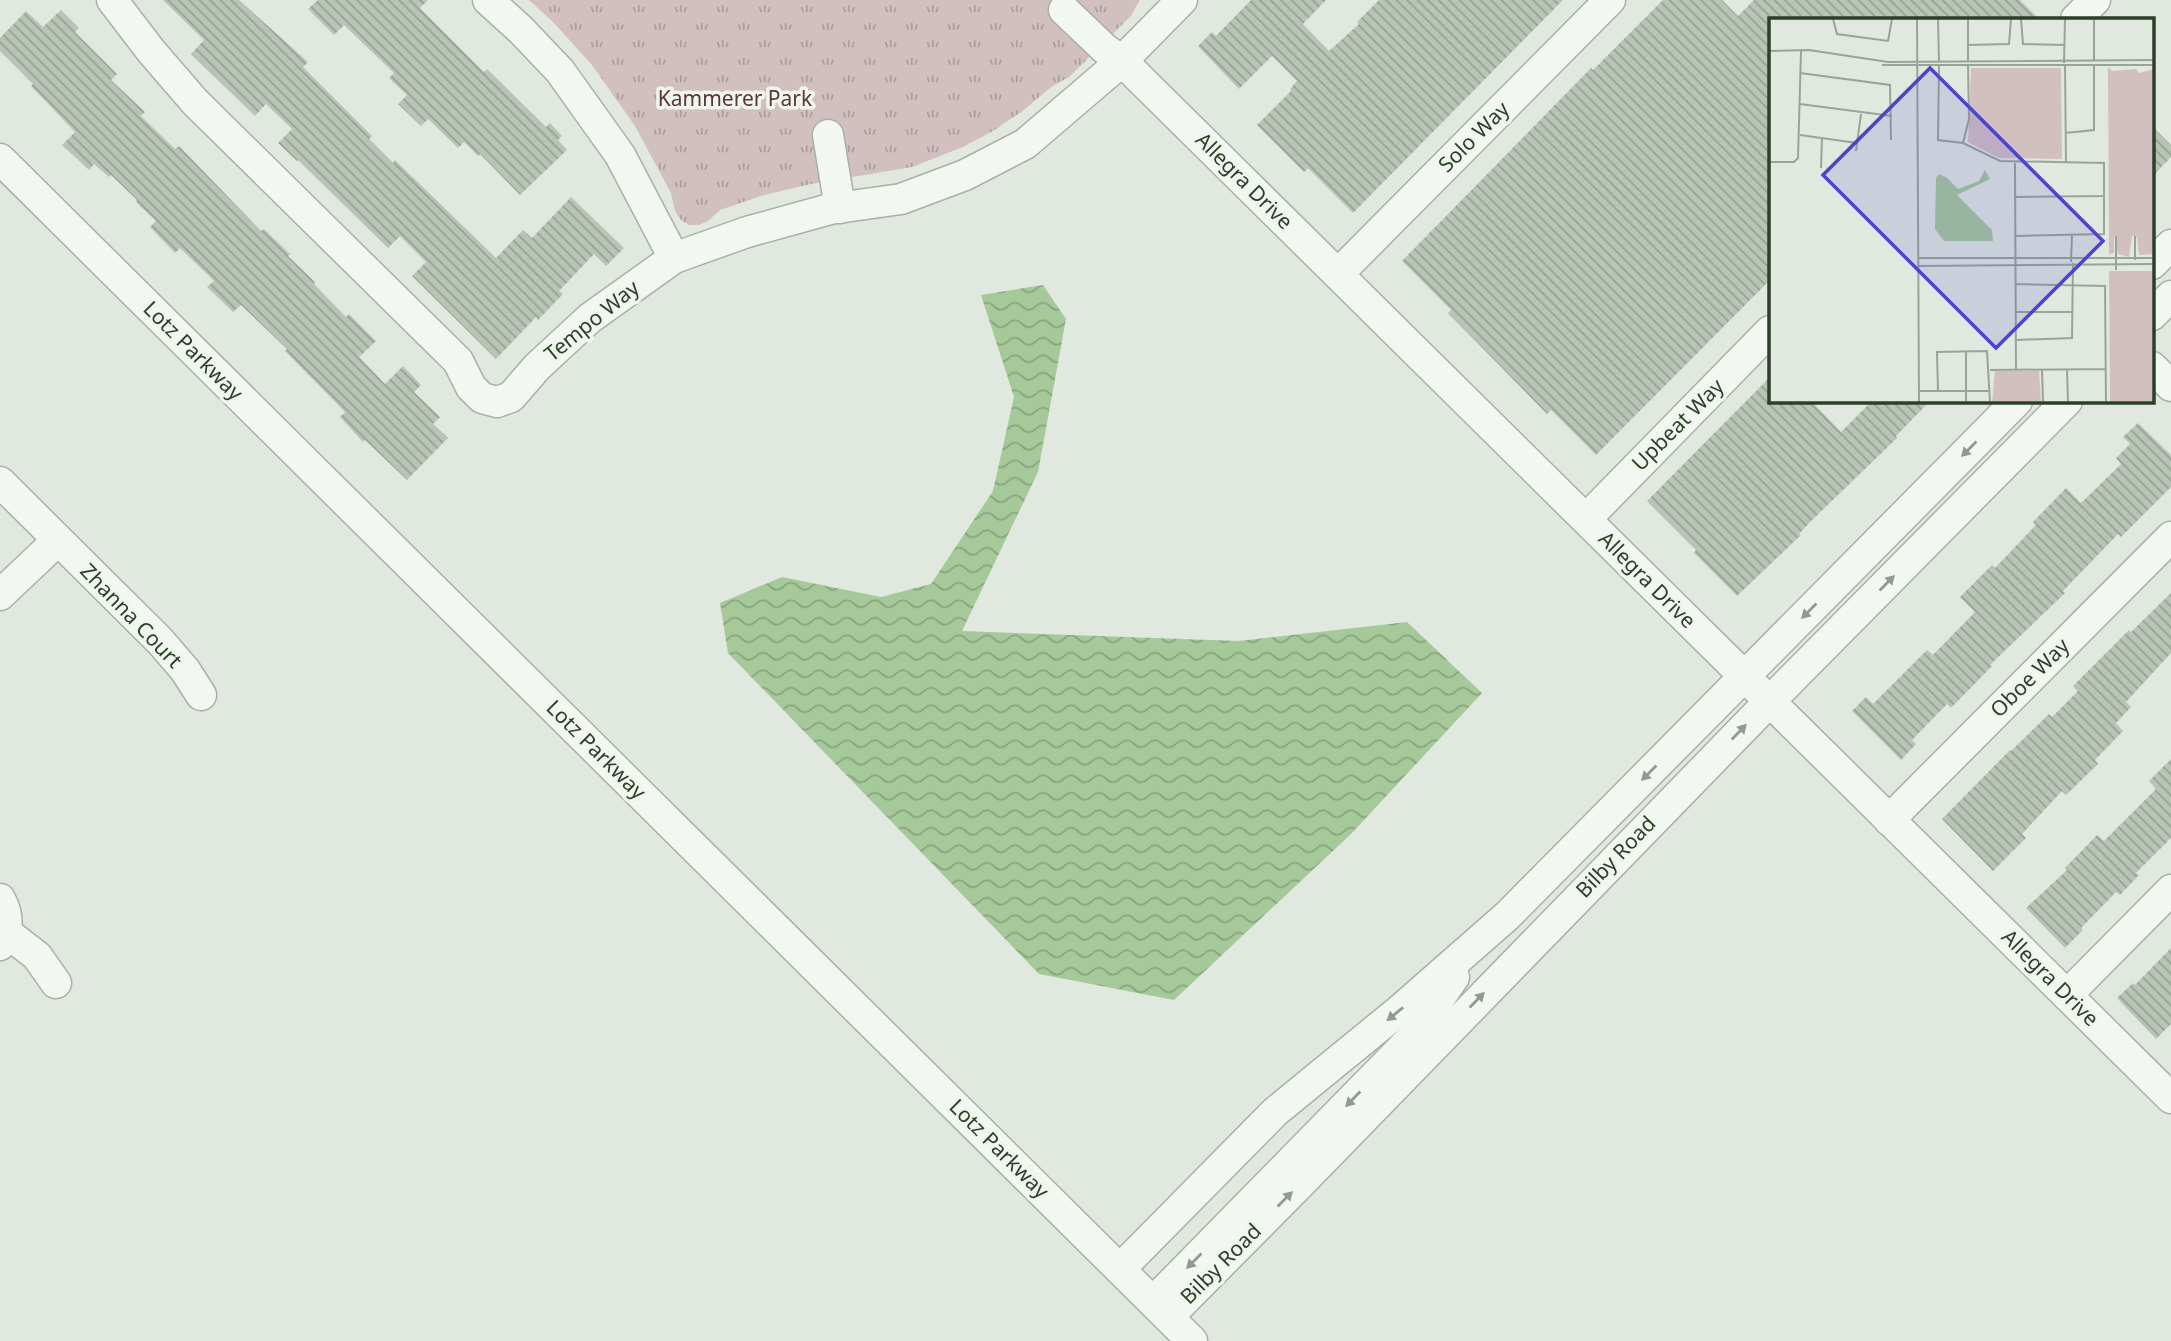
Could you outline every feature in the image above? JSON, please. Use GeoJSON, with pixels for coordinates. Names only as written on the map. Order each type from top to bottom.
{"type":"FeatureCollection","features":[{"type":"Feature","properties":{"kind":"street","name":"Tempo Way"},"geometry":{"type":"LineString","coordinates":[[112,0],[174,79],[458,361],[471,387],[482,398],[497,402],[511,397],[537,367],[590,318],[674,258],[747,232],[839,208],[901,199],[965,175],[1025,144],[1122,61]]}},
{"type":"Feature","properties":{"kind":"street"},"geometry":{"type":"LineString","coordinates":[[488,0],[560,71],[620,155],[674,258]]}},
{"type":"Feature","properties":{"kind":"street"},"geometry":{"type":"LineString","coordinates":[[1122,61],[1182,0]]}},
{"type":"Feature","properties":{"kind":"street","name":"Solo Way"},"geometry":{"type":"LineString","coordinates":[[1338,274],[1611,0]]}},
{"type":"Feature","properties":{"kind":"street"},"geometry":{"type":"LineString","coordinates":[[2077,18],[2095,0]]}},
{"type":"Feature","properties":{"kind":"street","name":"Allegra Drive"},"geometry":{"type":"LineString","coordinates":[[1065,10],[1105,49],[1122,61],[2171,1098]]}},
{"type":"Feature","properties":{"kind":"street"},"geometry":{"type":"LineString","coordinates":[[828,135],[839,208]]}},
{"type":"Feature","properties":{"kind":"street","name":"Lotz Parkway"},"geometry":{"type":"LineString","coordinates":[[0,159],[1192,1341]]}},
{"type":"Feature","properties":{"kind":"street"},"geometry":{"type":"LineString","coordinates":[[2154,262],[2171,245]]}},
{"type":"Feature","properties":{"kind":"street"},"geometry":{"type":"LineString","coordinates":[[2154,286],[2171,269]]}},
{"type":"Feature","properties":{"kind":"street"},"geometry":{"type":"LineString","coordinates":[[2154,313],[2171,296]]}},
{"type":"Feature","properties":{"kind":"street","name":"Upbeat Way"},"geometry":{"type":"LineString","coordinates":[[1586,519],[1769,332]]}},
{"type":"Feature","properties":{"kind":"street"},"geometry":{"type":"LineString","coordinates":[[2154,369],[2171,386]]}},
{"type":"Feature","properties":{"kind":"street","name":"Bilby Road"},"geometry":{"type":"LineString","coordinates":[[1120,1269],[1275,1112],[1410,1002],[1507,916],[2016,402]]}},
{"type":"Feature","properties":{"kind":"street"},"geometry":{"type":"LineString","coordinates":[[1972,498],[1990,458],[2042,402]]}},
{"type":"Feature","properties":{"kind":"street","name":"Bilby Road"},"geometry":{"type":"LineString","coordinates":[[1160,1309],[1302,1182],[1770,701],[2066,402]]}},
{"type":"Feature","properties":{"kind":"street","name":"Zhanna Court"},"geometry":{"type":"LineString","coordinates":[[0,482],[173,655],[201,695]]}},
{"type":"Feature","properties":{"kind":"street","name":"Oboe Way"},"geometry":{"type":"LineString","coordinates":[[1889,820],[2171,537]]}},
{"type":"Feature","properties":{"kind":"street"},"geometry":{"type":"LineString","coordinates":[[0,595],[57,541]]}},
{"type":"Feature","properties":{"kind":"street"},"geometry":{"type":"LineString","coordinates":[[2067,995],[2171,890]]}},
{"type":"Feature","properties":{"kind":"street"},"geometry":{"type":"LineString","coordinates":[[0,899],[8,921],[3,938],[37,956],[56,983]]}},
{"type":"Feature","properties":{"kind":"street","name":"Bilby Road"},"geometry":{"type":"LineString","coordinates":[[1160,1309],[1413,1037],[1448,984],[1507,916]]}},
{"type":"Feature","properties":{"kind":"green space","name":"Kammerer Park"},"geometry":{"type":"Polygon","coordinates":[[[529,0],[1140,0],[1131,16],[1069,77],[1051,87],[993,131],[963,147],[912,167],[764,195],[720,210],[699,225],[689,225],[681,220],[675,211],[671,193],[635,126],[592,65],[529,0]]]}},
{"type":"Feature","properties":{"kind":"water"},"geometry":{"type":"Polygon","coordinates":[[[1043,285],[1066,319],[1038,472],[962,631],[1238,641],[1407,622],[1482,693],[1352,833],[1174,1000],[1039,974],[728,653],[720,603],[782,577],[881,597],[931,584],[993,491],[1014,397],[981,295],[1043,285]]]}},
{"type":"Feature","properties":{"kind":"building"},"geometry":{"type":"Polygon","coordinates":[[[163,0],[239,0],[308,62],[303,67],[372,136],[369,139],[393,163],[395,160],[496,258],[523,230],[532,238],[571,197],[624,248],[606,266],[594,254],[559,291],[563,294],[538,320],[536,317],[496,359],[412,276],[426,262],[400,236],[388,248],[278,143],[292,129],[266,104],[255,116],[191,54],[204,40],[163,0]]]}},
{"type":"Feature","properties":{"kind":"building"},"geometry":{"type":"Polygon","coordinates":[[[318,0],[428,0],[420,8],[484,72],[487,69],[546,127],[550,123],[562,136],[558,140],[567,150],[520,195],[480,154],[478,156],[464,142],[458,148],[428,119],[421,126],[398,104],[407,95],[389,78],[394,73],[344,25],[334,35],[308,9],[318,0]]]}},
{"type":"Feature","properties":{"kind":"building"},"geometry":{"type":"Polygon","coordinates":[[[1251,0],[1326,0],[1303,24],[1329,51],[1359,24],[1357,22],[1379,0],[1563,0],[1353,213],[1308,168],[1304,172],[1257,125],[1291,91],[1297,81],[1272,56],[1239,89],[1198,46],[1212,32],[1216,36],[1251,0]]]}},
{"type":"Feature","properties":{"kind":"building"},"geometry":{"type":"Polygon","coordinates":[[[1663,0],[1722,0],[1738,16],[1754,0],[2020,0],[2038,18],[1769,18],[1769,281],[1596,455],[1551,410],[1547,414],[1448,313],[1451,310],[1402,261],[1591,68],[1593,70],[1663,0]]]}},
{"type":"Feature","properties":{"kind":"building"},"geometry":{"type":"Polygon","coordinates":[[[61,10],[79,28],[75,32],[117,74],[111,80],[145,112],[141,116],[175,149],[179,146],[261,231],[264,229],[290,254],[288,256],[346,317],[349,314],[376,341],[359,357],[385,384],[403,366],[421,385],[414,392],[440,417],[433,424],[448,438],[407,480],[365,440],[363,442],[340,417],[345,412],[285,351],[287,349],[241,305],[233,312],[207,287],[214,281],[180,248],[175,253],[150,227],[156,221],[137,200],[111,175],[109,177],[94,164],[89,170],[62,145],[75,132],[0,51],[0,38],[26,11],[43,27],[61,10]]]}},
{"type":"Feature","properties":{"kind":"building"},"geometry":{"type":"Polygon","coordinates":[[[2154,128],[2171,145],[2171,157],[2154,175],[2154,128]]]}},
{"type":"Feature","properties":{"kind":"building"},"geometry":{"type":"Polygon","coordinates":[[[1769,378],[1769,402],[1812,402],[1841,432],[1871,402],[1929,402],[1897,438],[1810,522],[1799,534],[1801,535],[1737,596],[1647,501],[1769,378]]]}},
{"type":"Feature","properties":{"kind":"building"},"geometry":{"type":"Polygon","coordinates":[[[2138,423],[2171,455],[2171,487],[2121,537],[2118,534],[2063,591],[2065,593],[1990,665],[1992,666],[1951,708],[1947,704],[1912,740],[1916,744],[1901,760],[1852,711],[1866,697],[1873,704],[1927,650],[1933,655],[1975,612],[1960,597],[1992,565],[1995,568],[2036,525],[2033,522],[2066,488],[2081,503],[2121,464],[2116,458],[2130,444],[2123,437],[2138,423]]]}},
{"type":"Feature","properties":{"kind":"building"},"geometry":{"type":"Polygon","coordinates":[[[2171,593],[2171,653],[2126,702],[2131,707],[2116,723],[2123,731],[2095,760],[2098,764],[2066,795],[2062,791],[2022,834],[2026,838],[1993,871],[1942,819],[2010,750],[2049,714],[2052,717],[2078,691],[2073,686],[2171,593]]]}},
{"type":"Feature","properties":{"kind":"building"},"geometry":{"type":"Polygon","coordinates":[[[2171,759],[2171,838],[2136,873],[2139,875],[2120,895],[2116,892],[2065,948],[2026,908],[2067,870],[2065,868],[2097,835],[2104,841],[2156,789],[2149,781],[2171,759]]]}},
{"type":"Feature","properties":{"kind":"building"},"geometry":{"type":"Polygon","coordinates":[[[2171,948],[2171,1024],[2156,1039],[2117,998],[2133,983],[2135,985],[2171,948]]]}}]}
